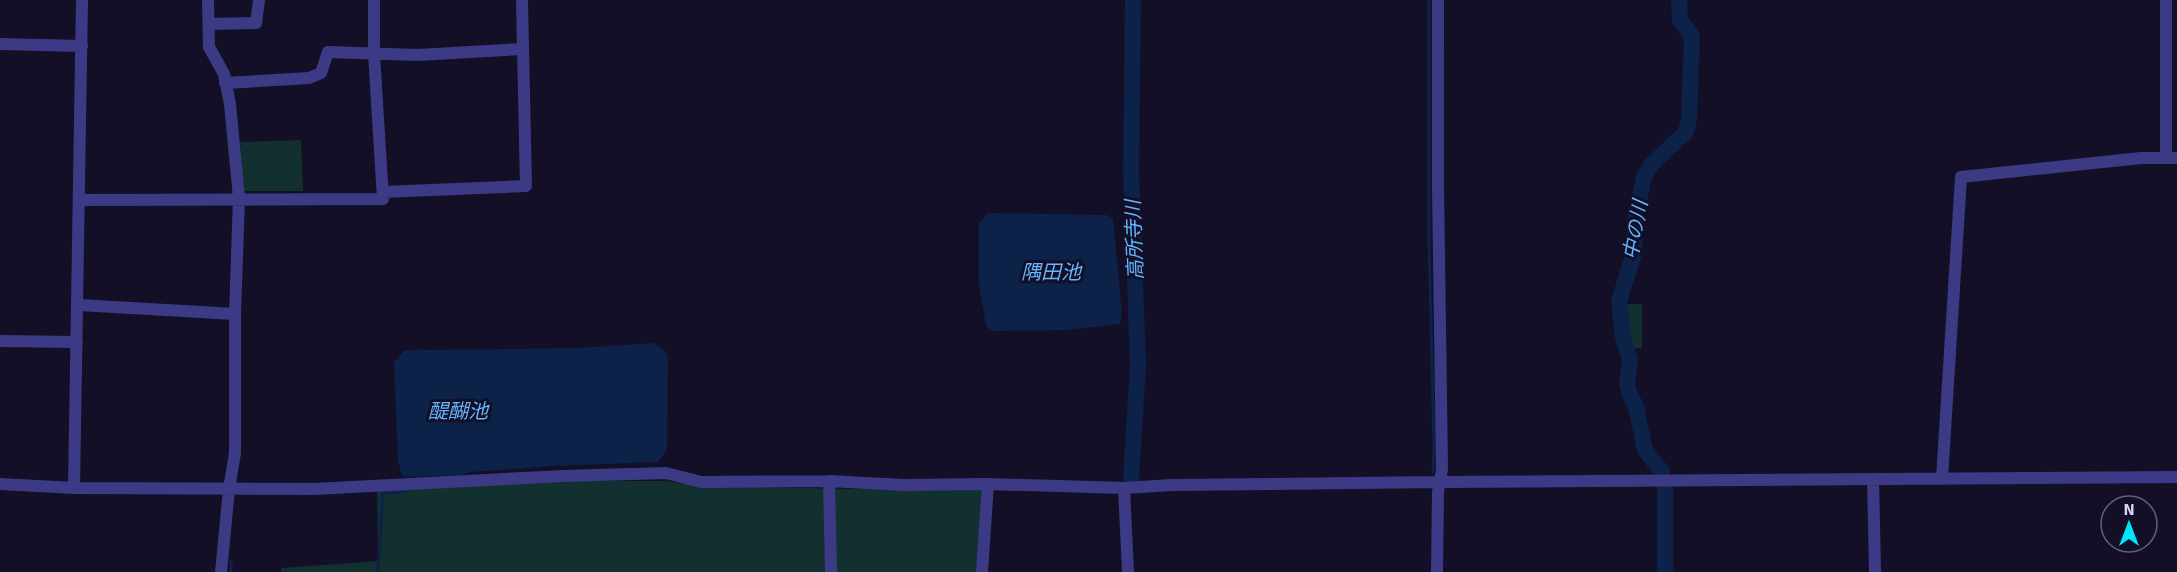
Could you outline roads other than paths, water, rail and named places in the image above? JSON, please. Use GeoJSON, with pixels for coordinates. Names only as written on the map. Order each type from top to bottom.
{"type":"FeatureCollection","features":[{"type":"Feature","properties":{"kind":"street"},"geometry":{"type":"LineString","coordinates":[[74,488],[79,305],[82,0]]}},
{"type":"Feature","properties":{"kind":"street"},"geometry":{"type":"LineString","coordinates":[[208,0],[209,47],[224,74],[230,104],[238,198],[235,453],[221,572]]}},
{"type":"Feature","properties":{"kind":"street"},"geometry":{"type":"LineString","coordinates":[[209,24],[256,23],[259,0]]}},
{"type":"Feature","properties":{"kind":"street"},"geometry":{"type":"LineString","coordinates":[[79,200],[383,199],[374,54],[374,0]]}},
{"type":"Feature","properties":{"kind":"street"},"geometry":{"type":"LineString","coordinates":[[383,192],[526,186],[521,49],[522,0]]}},
{"type":"Feature","properties":{"kind":"street"},"geometry":{"type":"LineString","coordinates":[[1437,572],[1438,492],[1442,469],[1438,0]]}},
{"type":"Feature","properties":{"kind":"street"},"geometry":{"type":"LineString","coordinates":[[1942,479],[1961,177],[2141,158],[2171,158],[2166,0]]}},
{"type":"Feature","properties":{"kind":"street"},"geometry":{"type":"LineString","coordinates":[[0,44],[82,46]]}},
{"type":"Feature","properties":{"kind":"street"},"geometry":{"type":"LineString","coordinates":[[225,83],[309,78],[321,72],[328,52],[418,55],[521,49]]}},
{"type":"Feature","properties":{"kind":"street"},"geometry":{"type":"LineString","coordinates":[[79,305],[236,314]]}},
{"type":"Feature","properties":{"kind":"street"},"geometry":{"type":"LineString","coordinates":[[0,341],[77,342]]}},
{"type":"Feature","properties":{"kind":"street"},"geometry":{"type":"LineString","coordinates":[[0,484],[74,488],[314,489],[666,473],[701,482],[829,481],[903,485],[988,484],[1124,488],[1172,485],[1440,482],[2177,477]]}},
{"type":"Feature","properties":{"kind":"street"},"geometry":{"type":"LineString","coordinates":[[1873,479],[1875,572]]}},
{"type":"Feature","properties":{"kind":"street"},"geometry":{"type":"LineString","coordinates":[[829,481],[831,572]]}},
{"type":"Feature","properties":{"kind":"street"},"geometry":{"type":"LineString","coordinates":[[982,572],[988,484]]}},
{"type":"Feature","properties":{"kind":"street"},"geometry":{"type":"LineString","coordinates":[[1124,488],[1128,572]]}},
{"type":"Feature","properties":{"kind":"water","name":"隅田池"},"geometry":{"type":"Polygon","coordinates":[[[988,213],[1106,215],[1113,218],[1122,313],[1120,324],[1066,330],[993,331],[986,326],[979,285],[979,223],[988,213]]]}},
{"type":"Feature","properties":{"kind":"water","name":"醍醐池"},"geometry":{"type":"Polygon","coordinates":[[[654,343],[666,352],[668,360],[667,447],[658,462],[554,466],[470,472],[461,475],[405,477],[402,475],[398,462],[394,362],[404,351],[577,348],[654,343]]]}},
{"type":"Feature","properties":{"kind":"waterway","name":"高所寺川"},"geometry":{"type":"LineString","coordinates":[[1131,479],[1138,365],[1131,172],[1133,0]]}},
{"type":"Feature","properties":{"kind":"waterway"},"geometry":{"type":"LineString","coordinates":[[1429,0],[1429,243],[1433,472]]}},
{"type":"Feature","properties":{"kind":"waterway","name":"中の川"},"geometry":{"type":"LineString","coordinates":[[1662,472],[1645,450],[1636,407],[1629,392],[1627,383],[1630,359],[1623,338],[1619,301],[1634,253],[1635,221],[1644,177],[1651,165],[1686,132],[1689,119],[1692,36],[1680,20],[1679,0]]}},
{"type":"Feature","properties":{"kind":"waterway","name":"中の川"},"geometry":{"type":"LineString","coordinates":[[1665,485],[1665,572]]}},
{"type":"Feature","properties":{"kind":"waterway"},"geometry":{"type":"LineString","coordinates":[[378,572],[383,493],[406,492]]}},
{"type":"Feature","properties":{"kind":"waterway"},"geometry":{"type":"LineString","coordinates":[[231,561],[231,572]]}}]}
